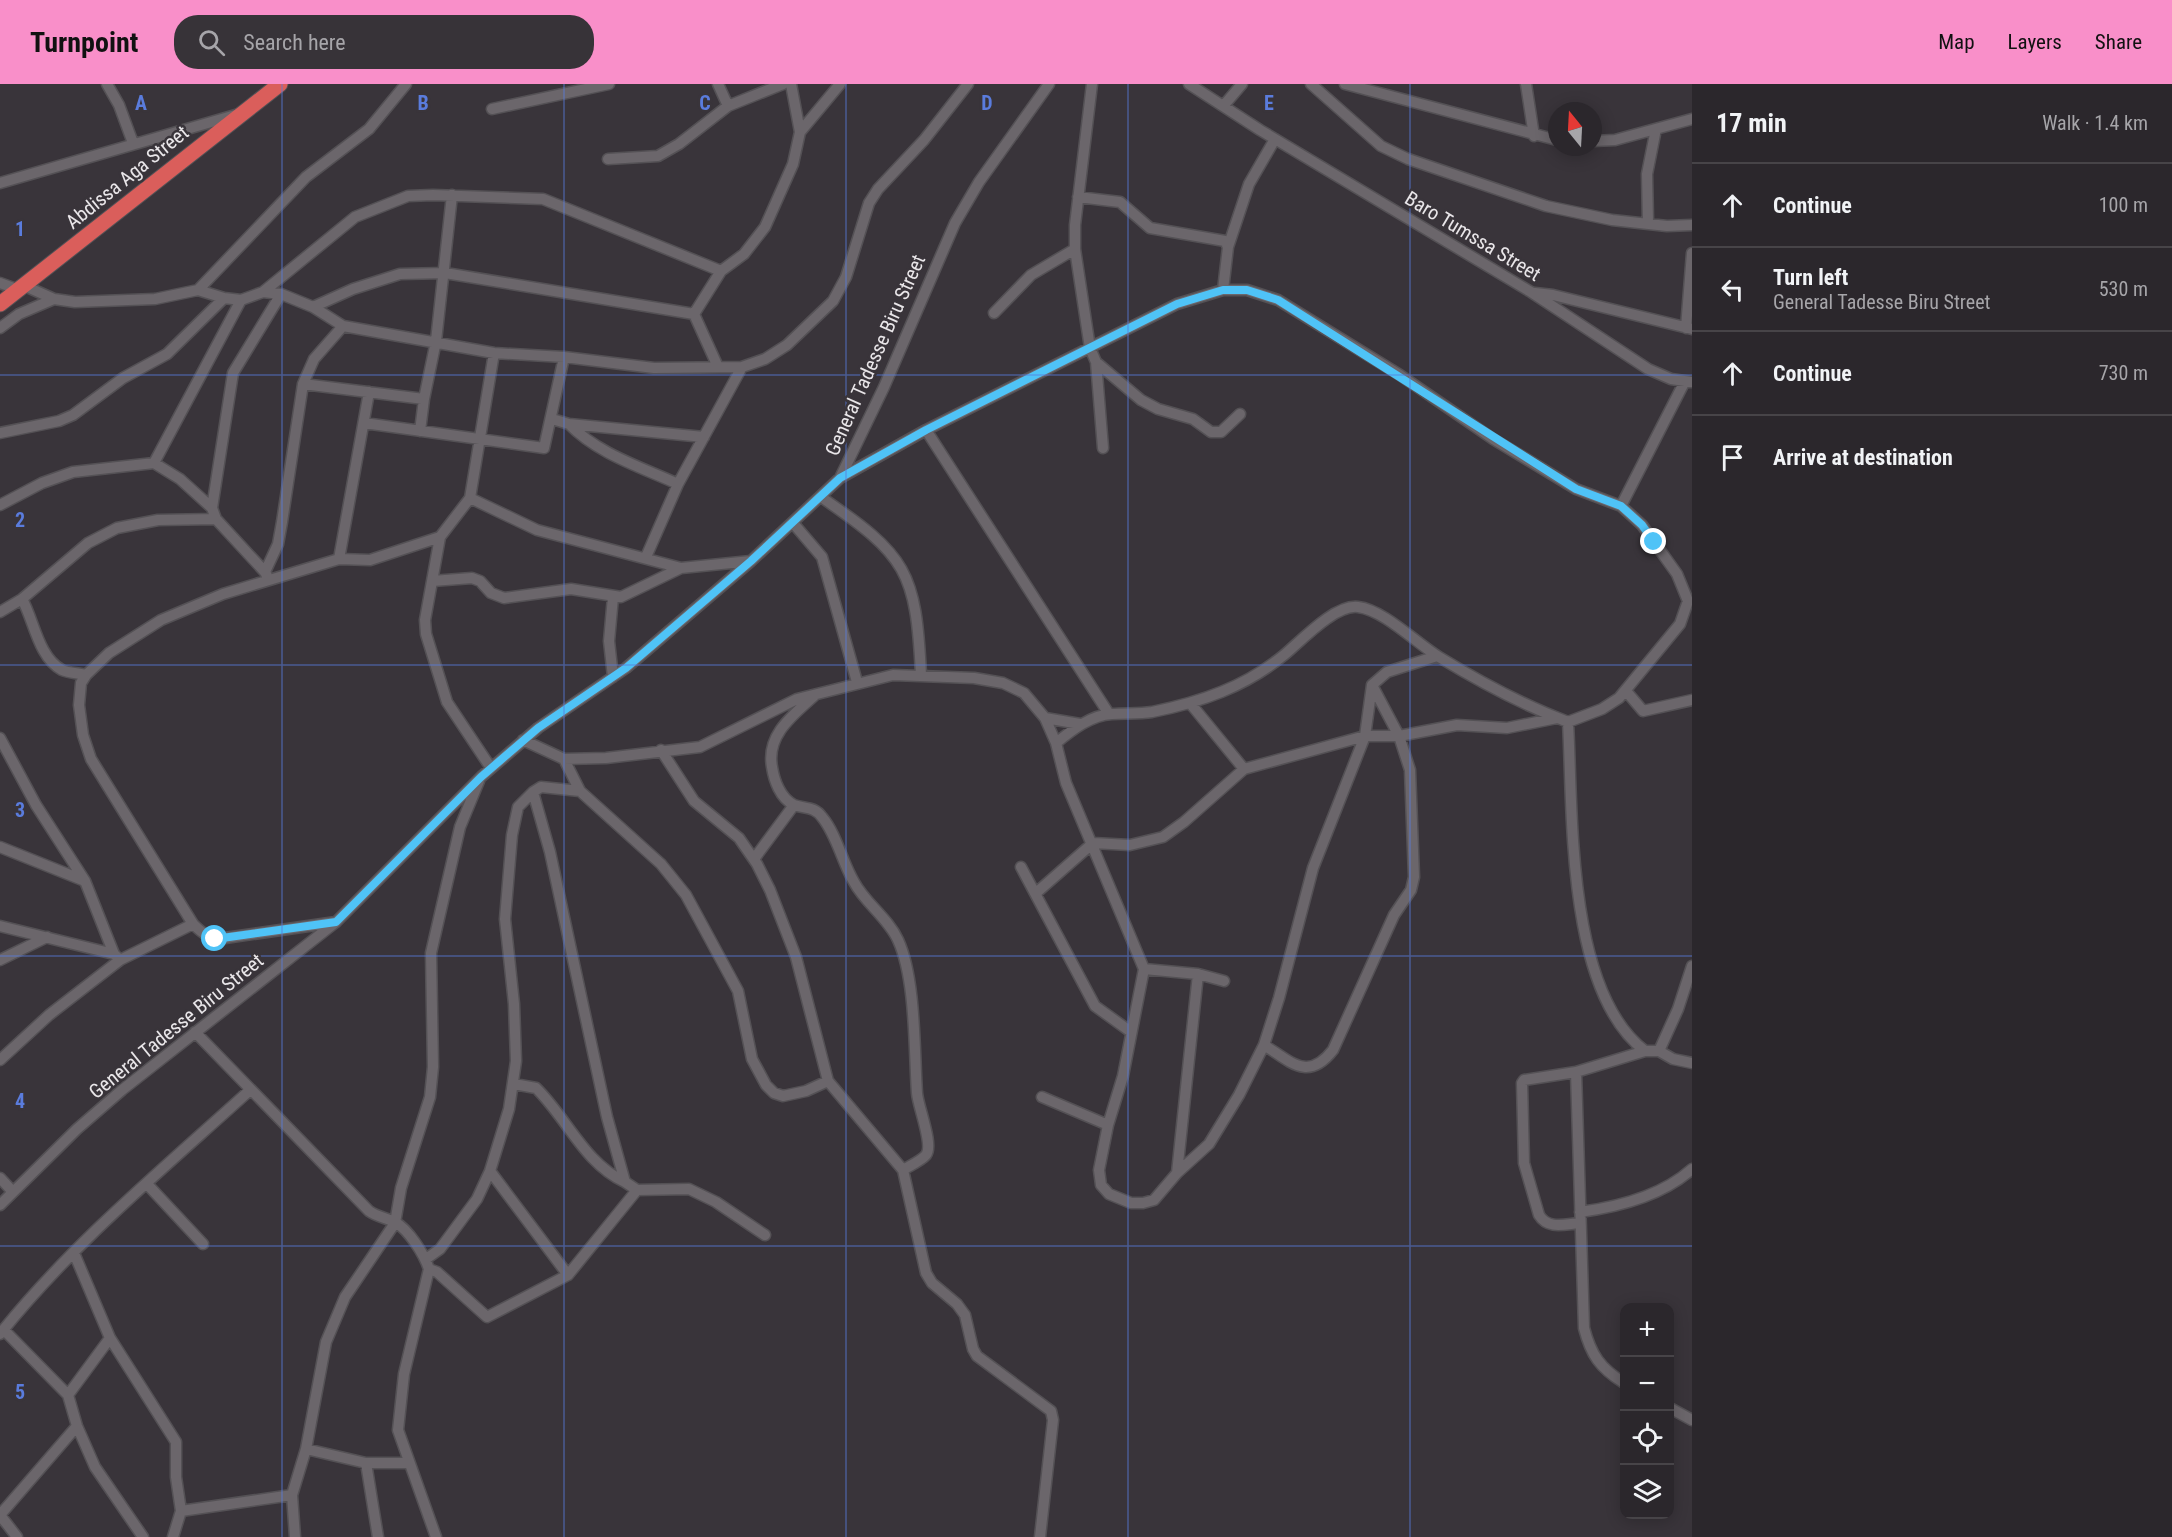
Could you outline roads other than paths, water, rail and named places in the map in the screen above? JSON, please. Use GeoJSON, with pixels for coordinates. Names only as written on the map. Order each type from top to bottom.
{"type":"FeatureCollection","features":[{"type":"Feature","properties":{"kind":"highway","name":"Abdissa Aga Street"},"geometry":{"type":"LineString","coordinates":[[0,304],[280,84]]}},
{"type":"Feature","properties":{"kind":"street"},"geometry":{"type":"LineString","coordinates":[[107,84],[119,105],[133,142]]}},
{"type":"Feature","properties":{"kind":"street"},"geometry":{"type":"LineString","coordinates":[[198,290],[306,177],[369,129],[394,88],[406,84]]}},
{"type":"Feature","properties":{"kind":"street"},"geometry":{"type":"LineString","coordinates":[[492,109],[609,84]]}},
{"type":"Feature","properties":{"kind":"street"},"geometry":{"type":"LineString","coordinates":[[718,84],[728,106]]}},
{"type":"Feature","properties":{"kind":"street"},"geometry":{"type":"LineString","coordinates":[[608,159],[658,156],[728,106],[783,84]]}},
{"type":"Feature","properties":{"kind":"street"},"geometry":{"type":"LineString","coordinates":[[694,314],[721,271],[744,254],[765,227],[793,164],[800,132],[791,84]]}},
{"type":"Feature","properties":{"kind":"street"},"geometry":{"type":"LineString","coordinates":[[800,132],[840,84]]}},
{"type":"Feature","properties":{"kind":"street","name":"General Tadesse Biru Street"},"geometry":{"type":"LineString","coordinates":[[0,1205],[90,1117],[336,922],[491,768],[524,740],[613,677],[751,561],[840,478],[884,387],[955,223],[979,182],[1049,84]]}},
{"type":"Feature","properties":{"kind":"street"},"geometry":{"type":"LineString","coordinates":[[1092,84],[1077,197],[1075,249],[1090,348],[1096,362],[1103,448]]}},
{"type":"Feature","properties":{"kind":"street","name":"Baro Tumssa Street"},"geometry":{"type":"LineString","coordinates":[[1189,84],[1275,139],[1531,292],[1648,369],[1688,382]]}},
{"type":"Feature","properties":{"kind":"street","name":"Baro Tumssa Street"},"geometry":{"type":"LineString","coordinates":[[1202,84],[1238,116]]}},
{"type":"Feature","properties":{"kind":"street"},"geometry":{"type":"LineString","coordinates":[[1225,104],[1242,84]]}},
{"type":"Feature","properties":{"kind":"street"},"geometry":{"type":"LineString","coordinates":[[1311,84],[1381,146],[1408,159],[1546,206],[1612,220],[1648,222],[1667,226],[1692,225]]}},
{"type":"Feature","properties":{"kind":"street"},"geometry":{"type":"LineString","coordinates":[[1345,84],[1365,87],[1548,138]]}},
{"type":"Feature","properties":{"kind":"street"},"geometry":{"type":"LineString","coordinates":[[1526,84],[1534,136]]}},
{"type":"Feature","properties":{"kind":"street"},"geometry":{"type":"LineString","coordinates":[[263,292],[281,294],[313,307],[343,326],[494,353],[564,357],[654,368],[742,367],[765,358],[787,345],[833,301],[846,277],[869,203],[878,189],[924,140],[965,85]]}},
{"type":"Feature","properties":{"kind":"street"},"geometry":{"type":"LineString","coordinates":[[0,183],[133,142],[241,113]]}},
{"type":"Feature","properties":{"kind":"street"},"geometry":{"type":"LineString","coordinates":[[1602,141],[1616,140],[1692,119]]}},
{"type":"Feature","properties":{"kind":"street"},"geometry":{"type":"LineString","coordinates":[[1648,222],[1647,174],[1656,129]]}},
{"type":"Feature","properties":{"kind":"street"},"geometry":{"type":"LineString","coordinates":[[1223,290],[1228,247],[1249,184],[1275,139]]}},
{"type":"Feature","properties":{"kind":"street"},"geometry":{"type":"LineString","coordinates":[[0,283],[54,299],[75,302],[155,299],[198,290],[224,298],[242,300],[263,292],[340,228],[372,208],[408,196],[452,195],[543,199],[721,271]]}},
{"type":"Feature","properties":{"kind":"street"},"geometry":{"type":"LineString","coordinates":[[420,431],[436,341],[452,195]]}},
{"type":"Feature","properties":{"kind":"street"},"geometry":{"type":"LineString","coordinates":[[1077,197],[1120,202],[1150,228],[1218,238],[1228,247]]}},
{"type":"Feature","properties":{"kind":"street"},"geometry":{"type":"LineString","coordinates":[[994,313],[1031,274],[1075,249]]}},
{"type":"Feature","properties":{"kind":"street"},"geometry":{"type":"LineString","coordinates":[[1531,292],[1553,295],[1689,329],[1692,253]]}},
{"type":"Feature","properties":{"kind":"street"},"geometry":{"type":"LineString","coordinates":[[313,307],[353,289],[400,274],[445,273],[694,314]]}},
{"type":"Feature","properties":{"kind":"street"},"geometry":{"type":"LineString","coordinates":[[840,478],[926,430],[1177,304],[1223,290],[1247,290],[1278,300],[1576,489],[1621,506],[1642,525],[1665,557],[1683,586],[1688,601],[1680,624],[1626,691],[1602,709],[1568,722],[1534,709],[1437,656],[1383,618],[1357,606],[1340,610],[1327,618],[1249,680],[1234,688],[1190,703],[1149,712],[1109,714],[1080,724],[1056,743]]}},
{"type":"Feature","properties":{"kind":"street"},"geometry":{"type":"LineString","coordinates":[[214,513],[233,373],[281,294]]}},
{"type":"Feature","properties":{"kind":"street"},"geometry":{"type":"LineString","coordinates":[[0,433],[59,421],[73,415],[123,378],[167,354],[224,298]]}},
{"type":"Feature","properties":{"kind":"street"},"geometry":{"type":"LineString","coordinates":[[0,328],[19,314],[54,299]]}},
{"type":"Feature","properties":{"kind":"street"},"geometry":{"type":"LineString","coordinates":[[154,463],[242,300]]}},
{"type":"Feature","properties":{"kind":"street"},"geometry":{"type":"LineString","coordinates":[[694,314],[718,367]]}},
{"type":"Feature","properties":{"kind":"street"},"geometry":{"type":"LineString","coordinates":[[267,576],[278,544],[303,384],[314,359],[343,326]]}},
{"type":"Feature","properties":{"kind":"street"},"geometry":{"type":"LineString","coordinates":[[491,768],[443,692],[426,634],[425,620],[440,537],[470,498],[494,353]]}},
{"type":"Feature","properties":{"kind":"street"},"geometry":{"type":"LineString","coordinates":[[364,423],[480,441],[544,448],[564,357]]}},
{"type":"Feature","properties":{"kind":"street"},"geometry":{"type":"LineString","coordinates":[[1096,362],[1142,400],[1158,409],[1193,419],[1211,432],[1221,432],[1240,414]]}},
{"type":"Feature","properties":{"kind":"street"},"geometry":{"type":"LineString","coordinates":[[646,557],[678,484],[742,367]]}},
{"type":"Feature","properties":{"kind":"street"},"geometry":{"type":"LineString","coordinates":[[1621,506],[1688,382]]}},
{"type":"Feature","properties":{"kind":"street"},"geometry":{"type":"LineString","coordinates":[[303,384],[424,399]]}},
{"type":"Feature","properties":{"kind":"street"},"geometry":{"type":"LineString","coordinates":[[339,559],[369,392]]}},
{"type":"Feature","properties":{"kind":"street"},"geometry":{"type":"LineString","coordinates":[[552,419],[569,424],[704,438]]}},
{"type":"Feature","properties":{"kind":"street"},"geometry":{"type":"LineString","coordinates":[[569,424],[597,447],[678,484]]}},
{"type":"Feature","properties":{"kind":"street"},"geometry":{"type":"LineString","coordinates":[[926,430],[1109,714]]}},
{"type":"Feature","properties":{"kind":"street"},"geometry":{"type":"LineString","coordinates":[[0,505],[42,483],[73,472],[154,463],[180,479],[214,513],[267,576]]}},
{"type":"Feature","properties":{"kind":"street"},"geometry":{"type":"LineString","coordinates":[[821,497],[876,537],[905,573],[917,615],[921,675]]}},
{"type":"Feature","properties":{"kind":"street"},"geometry":{"type":"LineString","coordinates":[[470,498],[537,530],[681,568]]}},
{"type":"Feature","properties":{"kind":"street"},"geometry":{"type":"LineString","coordinates":[[0,612],[22,599],[88,543],[117,528],[146,521],[214,513]]}},
{"type":"Feature","properties":{"kind":"street"},"geometry":{"type":"LineString","coordinates":[[793,523],[822,557],[857,682]]}},
{"type":"Feature","properties":{"kind":"street"},"geometry":{"type":"LineString","coordinates":[[336,922],[215,939],[208,937],[193,924],[91,759],[83,735],[79,705],[81,683],[86,675],[109,653],[161,620],[267,576],[339,559],[370,560],[440,537]]}},
{"type":"Feature","properties":{"kind":"street"},"geometry":{"type":"LineString","coordinates":[[432,581],[472,578],[480,581],[491,593],[504,598],[571,589],[613,597],[629,595],[681,568],[751,561]]}},
{"type":"Feature","properties":{"kind":"street"},"geometry":{"type":"LineString","coordinates":[[613,597],[609,641],[613,677]]}},
{"type":"Feature","properties":{"kind":"street"},"geometry":{"type":"LineString","coordinates":[[22,599],[31,616],[41,646],[52,660],[62,670],[86,675]]}},
{"type":"Feature","properties":{"kind":"street"},"geometry":{"type":"LineString","coordinates":[[524,740],[564,759],[606,758],[710,743],[743,724],[797,699],[857,682],[893,675],[974,678],[1004,683],[1024,693],[1045,718],[1056,743],[1062,772],[1144,969],[1123,1076],[1108,1125],[1099,1170],[1101,1185],[1108,1194],[1131,1203],[1154,1200],[1177,1173],[1209,1144],[1239,1095],[1264,1045],[1280,999],[1313,868],[1365,736],[1372,685],[1387,672],[1437,656]]}},
{"type":"Feature","properties":{"kind":"street"},"geometry":{"type":"LineString","coordinates":[[1264,1045],[1299,1067],[1312,1068],[1324,1062],[1333,1050],[1394,915],[1411,890],[1414,877],[1410,770],[1399,736],[1372,685]]}},
{"type":"Feature","properties":{"kind":"street"},"geometry":{"type":"LineString","coordinates":[[1626,691],[1643,711],[1692,700]]}},
{"type":"Feature","properties":{"kind":"street"},"geometry":{"type":"LineString","coordinates":[[816,694],[786,721],[771,748],[771,765],[776,784],[784,796],[794,805],[808,807],[821,815],[858,891],[891,929],[902,951],[908,980],[918,1104],[929,1146],[926,1155],[903,1170]]}},
{"type":"Feature","properties":{"kind":"street"},"geometry":{"type":"LineString","coordinates":[[1190,703],[1244,769]]}},
{"type":"Feature","properties":{"kind":"street"},"geometry":{"type":"LineString","coordinates":[[1045,718],[1080,724]]}},
{"type":"Feature","properties":{"kind":"street"},"geometry":{"type":"LineString","coordinates":[[1036,893],[1093,843],[1130,845],[1163,837],[1184,822],[1244,769],[1365,736],[1399,736],[1457,725],[1507,728],[1557,718]]}},
{"type":"Feature","properties":{"kind":"street"},"geometry":{"type":"LineString","coordinates":[[1568,722],[1575,849],[1585,935],[1601,987],[1615,1015],[1635,1043],[1645,1051]]}},
{"type":"Feature","properties":{"kind":"street"},"geometry":{"type":"LineString","coordinates":[[0,738],[36,805],[85,881],[117,957]]}},
{"type":"Feature","properties":{"kind":"street"},"geometry":{"type":"LineString","coordinates":[[661,750],[694,801],[739,838],[770,890],[796,957],[828,1081],[903,1170],[926,1273],[932,1283],[957,1304],[965,1315],[973,1349],[977,1356],[1051,1411],[1053,1420],[1040,1537]]}},
{"type":"Feature","properties":{"kind":"street"},"geometry":{"type":"LineString","coordinates":[[564,759],[580,791],[661,864],[686,895],[738,991],[752,1059],[766,1085],[774,1094],[783,1096],[806,1091],[828,1081]]}},
{"type":"Feature","properties":{"kind":"street"},"geometry":{"type":"LineString","coordinates":[[295,1537],[292,1495],[306,1449],[322,1356],[345,1297],[395,1222],[401,1188],[430,1097],[433,1067],[430,964],[433,940],[460,827],[481,777]]}},
{"type":"Feature","properties":{"kind":"street"},"geometry":{"type":"LineString","coordinates":[[436,1537],[398,1430],[399,1405],[411,1339],[427,1264],[465,1219],[490,1171],[509,1109],[514,1084],[516,1034],[506,902],[514,818],[518,807],[533,792],[541,788],[580,791]]}},
{"type":"Feature","properties":{"kind":"street"},"geometry":{"type":"LineString","coordinates":[[533,792],[550,852],[607,1117],[625,1182]]}},
{"type":"Feature","properties":{"kind":"street"},"geometry":{"type":"LineString","coordinates":[[754,860],[794,805]]}},
{"type":"Feature","properties":{"kind":"street"},"geometry":{"type":"LineString","coordinates":[[0,847],[85,881]]}},
{"type":"Feature","properties":{"kind":"street"},"geometry":{"type":"LineString","coordinates":[[1021,867],[1095,1006],[1131,1032]]}},
{"type":"Feature","properties":{"kind":"street"},"geometry":{"type":"LineString","coordinates":[[0,1060],[117,957],[193,924]]}},
{"type":"Feature","properties":{"kind":"street"},"geometry":{"type":"LineString","coordinates":[[0,926],[117,957]]}},
{"type":"Feature","properties":{"kind":"street"},"geometry":{"type":"LineString","coordinates":[[0,960],[47,937]]}},
{"type":"Feature","properties":{"kind":"street"},"geometry":{"type":"LineString","coordinates":[[1659,1051],[1678,1009],[1692,966]]}},
{"type":"Feature","properties":{"kind":"street"},"geometry":{"type":"LineString","coordinates":[[1144,969],[1198,974],[1224,981]]}},
{"type":"Feature","properties":{"kind":"street"},"geometry":{"type":"LineString","coordinates":[[1177,1173],[1198,974]]}},
{"type":"Feature","properties":{"kind":"street"},"geometry":{"type":"LineString","coordinates":[[195,1032],[249,1091],[369,1211],[380,1218],[395,1222],[427,1264],[487,1317],[568,1275],[637,1190]]}},
{"type":"Feature","properties":{"kind":"street"},"geometry":{"type":"LineString","coordinates":[[1692,1063],[1673,1059],[1659,1051],[1645,1051],[1576,1072],[1524,1080],[1521,1088],[1524,1163],[1539,1215],[1543,1221],[1551,1225],[1638,1199],[1692,1169]]}},
{"type":"Feature","properties":{"kind":"street"},"geometry":{"type":"LineString","coordinates":[[1576,1072],[1584,1328],[1590,1351],[1609,1373],[1620,1380]]}},
{"type":"Feature","properties":{"kind":"street"},"geometry":{"type":"LineString","coordinates":[[514,1084],[537,1088],[577,1142],[614,1177],[637,1190],[689,1189],[716,1202],[765,1235]]}},
{"type":"Feature","properties":{"kind":"street"},"geometry":{"type":"LineString","coordinates":[[143,1537],[95,1467],[77,1426],[68,1395],[3,1326],[74,1253],[249,1091]]}},
{"type":"Feature","properties":{"kind":"street"},"geometry":{"type":"LineString","coordinates":[[1042,1096],[1108,1125]]}},
{"type":"Feature","properties":{"kind":"street"},"geometry":{"type":"LineString","coordinates":[[490,1171],[568,1275]]}},
{"type":"Feature","properties":{"kind":"street"},"geometry":{"type":"LineString","coordinates":[[0,1178],[13,1192]]}},
{"type":"Feature","properties":{"kind":"street"},"geometry":{"type":"LineString","coordinates":[[147,1184],[203,1244]]}},
{"type":"Feature","properties":{"kind":"street"},"geometry":{"type":"LineString","coordinates":[[74,1253],[110,1338],[176,1442],[176,1477],[181,1511],[173,1537]]}},
{"type":"Feature","properties":{"kind":"street"},"geometry":{"type":"LineString","coordinates":[[68,1395],[110,1338]]}},
{"type":"Feature","properties":{"kind":"street"},"geometry":{"type":"LineString","coordinates":[[1674,1410],[1692,1420]]}},
{"type":"Feature","properties":{"kind":"street"},"geometry":{"type":"LineString","coordinates":[[17,1537],[0,1515],[77,1426]]}},
{"type":"Feature","properties":{"kind":"street"},"geometry":{"type":"LineString","coordinates":[[306,1449],[366,1463],[409,1463]]}},
{"type":"Feature","properties":{"kind":"street"},"geometry":{"type":"LineString","coordinates":[[366,1463],[378,1537]]}},
{"type":"Feature","properties":{"kind":"street"},"geometry":{"type":"LineString","coordinates":[[181,1511],[292,1495]]}}]}
